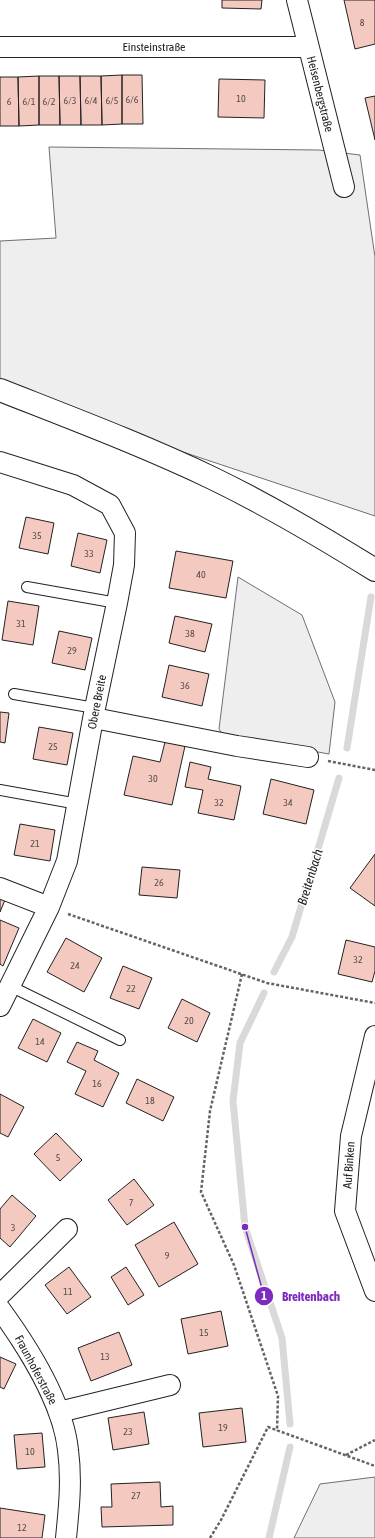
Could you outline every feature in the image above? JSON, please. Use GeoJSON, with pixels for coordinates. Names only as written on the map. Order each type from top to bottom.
{"type":"FeatureCollection","features":[{"type":"Feature","properties":{"kind":"main road"},"geometry":{"type":"LineString","coordinates":[[0,390],[132,442],[213,478],[300,524],[375,570]]}},
{"type":"Feature","properties":{"kind":"street","name":"Heisenbergstraße"},"geometry":{"type":"LineString","coordinates":[[297,0],[344,187]]}},
{"type":"Feature","properties":{"kind":"street","name":"Einsteinstraße"},"geometry":{"type":"LineString","coordinates":[[0,47],[308,47]]}},
{"type":"Feature","properties":{"kind":"street","name":"Obere Breite"},"geometry":{"type":"LineString","coordinates":[[0,462],[73,485],[110,505],[124,533],[124,565],[67,861],[49,907],[0,1006]]}},
{"type":"Feature","properties":{"kind":"street"},"geometry":{"type":"LineString","coordinates":[[95,713],[237,746],[308,757]]}},
{"type":"Feature","properties":{"kind":"street"},"geometry":{"type":"LineString","coordinates":[[0,888],[49,907]]}},
{"type":"Feature","properties":{"kind":"street","name":"Auf Binken"},"geometry":{"type":"LineString","coordinates":[[375,1036],[351,1136],[345,1211],[375,1291]]}},
{"type":"Feature","properties":{"kind":"street"},"geometry":{"type":"LineString","coordinates":[[0,1295],[68,1229]]}},
{"type":"Feature","properties":{"kind":"street","name":"Fraunhoferstraße"},"geometry":{"type":"LineString","coordinates":[[0,1308],[24,1343],[59,1412],[68,1448],[71,1489],[66,1538]]}},
{"type":"Feature","properties":{"kind":"street","name":"Fraunhoferstraße"},"geometry":{"type":"LineString","coordinates":[[59,1412],[170,1385]]}},
{"type":"Feature","properties":{"kind":"lane"},"geometry":{"type":"LineString","coordinates":[[28,587],[117,603]]}},
{"type":"Feature","properties":{"kind":"lane"},"geometry":{"type":"LineString","coordinates":[[14,694],[95,713]]}},
{"type":"Feature","properties":{"kind":"lane"},"geometry":{"type":"LineString","coordinates":[[0,790],[78,804]]}},
{"type":"Feature","properties":{"kind":"lane"},"geometry":{"type":"LineString","coordinates":[[10,986],[120,1040]]}},
{"type":"Feature","properties":{"kind":"path"},"geometry":{"type":"LineString","coordinates":[[308,757],[375,770]]}},
{"type":"Feature","properties":{"kind":"path"},"geometry":{"type":"LineString","coordinates":[[49,907],[267,983],[375,1003]]}},
{"type":"Feature","properties":{"kind":"path"},"geometry":{"type":"LineString","coordinates":[[242,974],[210,1111],[201,1192],[234,1266],[278,1396],[277,1431]]}},
{"type":"Feature","properties":{"kind":"path"},"geometry":{"type":"LineString","coordinates":[[210,1538],[221,1520],[268,1427],[375,1466]]}},
{"type":"Feature","properties":{"kind":"path"},"geometry":{"type":"LineString","coordinates":[[346,1455],[375,1440]]}},
{"type":"Feature","properties":{"kind":"shaded area"},"geometry":{"type":"Polygon","coordinates":[[[49,147],[319,150],[360,155],[375,257],[375,516],[0,391],[0,241],[56,238],[49,147]]]}},
{"type":"Feature","properties":{"kind":"shaded area"},"geometry":{"type":"Polygon","coordinates":[[[238,577],[302,615],[335,702],[329,754],[223,735],[219,729],[238,577]]]}},
{"type":"Feature","properties":{"kind":"shaded area"},"geometry":{"type":"Polygon","coordinates":[[[375,1477],[375,1538],[294,1538],[320,1484],[375,1477]]]}},
{"type":"Feature","properties":{"kind":"building"},"geometry":{"type":"Polygon","coordinates":[[[222,0],[262,0],[261,9],[222,8],[222,0]]]}},
{"type":"Feature","properties":{"kind":"building"},"geometry":{"type":"Polygon","coordinates":[[[344,0],[375,0],[375,44],[355,49],[344,0]]]}},
{"type":"Feature","properties":{"kind":"building"},"geometry":{"type":"Polygon","coordinates":[[[122,75],[122,124],[102,125],[101,76],[122,75]]]}},
{"type":"Feature","properties":{"kind":"building"},"geometry":{"type":"Polygon","coordinates":[[[122,75],[142,75],[143,124],[122,124],[122,75]]]}},
{"type":"Feature","properties":{"kind":"building"},"geometry":{"type":"Polygon","coordinates":[[[39,76],[39,125],[19,126],[18,77],[39,76]]]}},
{"type":"Feature","properties":{"kind":"building"},"geometry":{"type":"Polygon","coordinates":[[[39,76],[59,76],[60,125],[39,125],[39,76]]]}},
{"type":"Feature","properties":{"kind":"building"},"geometry":{"type":"Polygon","coordinates":[[[59,76],[80,76],[81,125],[60,125],[59,76]]]}},
{"type":"Feature","properties":{"kind":"building"},"geometry":{"type":"Polygon","coordinates":[[[80,76],[101,76],[102,125],[81,125],[80,76]]]}},
{"type":"Feature","properties":{"kind":"building"},"geometry":{"type":"Polygon","coordinates":[[[0,77],[18,77],[19,126],[0,126],[0,77]]]}},
{"type":"Feature","properties":{"kind":"building"},"geometry":{"type":"Polygon","coordinates":[[[219,79],[265,80],[264,118],[218,117],[219,79]]]}},
{"type":"Feature","properties":{"kind":"building"},"geometry":{"type":"Polygon","coordinates":[[[375,96],[375,140],[365,98],[375,96]]]}},
{"type":"Feature","properties":{"kind":"building"},"geometry":{"type":"Polygon","coordinates":[[[26,517],[54,523],[48,554],[19,548],[26,517]]]}},
{"type":"Feature","properties":{"kind":"building"},"geometry":{"type":"Polygon","coordinates":[[[78,533],[107,540],[100,573],[71,566],[78,533]]]}},
{"type":"Feature","properties":{"kind":"building"},"geometry":{"type":"Polygon","coordinates":[[[176,551],[233,561],[226,598],[169,588],[176,551]]]}},
{"type":"Feature","properties":{"kind":"building"},"geometry":{"type":"Polygon","coordinates":[[[8,601],[39,606],[33,645],[2,640],[8,601]]]}},
{"type":"Feature","properties":{"kind":"building"},"geometry":{"type":"Polygon","coordinates":[[[175,616],[212,624],[205,652],[169,643],[175,616]]]}},
{"type":"Feature","properties":{"kind":"building"},"geometry":{"type":"Polygon","coordinates":[[[59,631],[92,638],[85,670],[52,663],[59,631]]]}},
{"type":"Feature","properties":{"kind":"building"},"geometry":{"type":"Polygon","coordinates":[[[169,665],[209,674],[202,706],[162,697],[169,665]]]}},
{"type":"Feature","properties":{"kind":"building"},"geometry":{"type":"Polygon","coordinates":[[[0,712],[9,713],[5,743],[0,742],[0,712]]]}},
{"type":"Feature","properties":{"kind":"building"},"geometry":{"type":"Polygon","coordinates":[[[39,727],[73,733],[67,765],[33,759],[39,727]]]}},
{"type":"Feature","properties":{"kind":"building"},"geometry":{"type":"Polygon","coordinates":[[[165,742],[185,746],[172,805],[124,795],[133,756],[160,762],[165,742]]]}},
{"type":"Feature","properties":{"kind":"building"},"geometry":{"type":"Polygon","coordinates":[[[190,762],[211,767],[208,779],[241,786],[234,820],[198,813],[203,790],[185,787],[190,762]]]}},
{"type":"Feature","properties":{"kind":"building"},"geometry":{"type":"Polygon","coordinates":[[[271,779],[314,790],[306,824],[263,814],[271,779]]]}},
{"type":"Feature","properties":{"kind":"building"},"geometry":{"type":"Polygon","coordinates":[[[20,824],[55,830],[50,861],[14,855],[20,824]]]}},
{"type":"Feature","properties":{"kind":"building"},"geometry":{"type":"Polygon","coordinates":[[[375,854],[375,906],[350,888],[375,854]]]}},
{"type":"Feature","properties":{"kind":"building"},"geometry":{"type":"Polygon","coordinates":[[[142,867],[180,870],[177,898],[139,895],[142,867]]]}},
{"type":"Feature","properties":{"kind":"building"},"geometry":{"type":"Polygon","coordinates":[[[0,898],[5,900],[0,912],[0,898]]]}},
{"type":"Feature","properties":{"kind":"building"},"geometry":{"type":"Polygon","coordinates":[[[0,920],[19,928],[3,966],[0,964],[0,920]]]}},
{"type":"Feature","properties":{"kind":"building"},"geometry":{"type":"Polygon","coordinates":[[[66,938],[102,958],[84,992],[47,972],[66,938]]]}},
{"type":"Feature","properties":{"kind":"building"},"geometry":{"type":"Polygon","coordinates":[[[346,940],[375,947],[375,971],[372,982],[338,974],[346,940]]]}},
{"type":"Feature","properties":{"kind":"building"},"geometry":{"type":"Polygon","coordinates":[[[123,966],[152,978],[139,1009],[110,998],[123,966]]]}},
{"type":"Feature","properties":{"kind":"building"},"geometry":{"type":"Polygon","coordinates":[[[182,999],[210,1013],[197,1042],[168,1028],[182,999]]]}},
{"type":"Feature","properties":{"kind":"building"},"geometry":{"type":"Polygon","coordinates":[[[33,1019],[61,1033],[47,1062],[18,1048],[33,1019]]]}},
{"type":"Feature","properties":{"kind":"building"},"geometry":{"type":"Polygon","coordinates":[[[77,1042],[98,1051],[94,1060],[119,1073],[103,1107],[75,1094],[86,1071],[67,1062],[77,1042]]]}},
{"type":"Feature","properties":{"kind":"building"},"geometry":{"type":"Polygon","coordinates":[[[137,1079],[174,1097],[163,1121],[126,1103],[137,1079]]]}},
{"type":"Feature","properties":{"kind":"building"},"geometry":{"type":"Polygon","coordinates":[[[0,1094],[24,1107],[8,1137],[0,1133],[0,1094]]]}},
{"type":"Feature","properties":{"kind":"building"},"geometry":{"type":"Polygon","coordinates":[[[56,1133],[82,1160],[60,1181],[34,1154],[56,1133]]]}},
{"type":"Feature","properties":{"kind":"building"},"geometry":{"type":"Polygon","coordinates":[[[134,1179],[154,1205],[127,1225],[108,1200],[134,1179]]]}},
{"type":"Feature","properties":{"kind":"building"},"geometry":{"type":"Polygon","coordinates":[[[12,1195],[36,1216],[10,1247],[0,1238],[0,1209],[12,1195]]]}},
{"type":"Feature","properties":{"kind":"building"},"geometry":{"type":"Polygon","coordinates":[[[174,1222],[198,1264],[159,1287],[135,1245],[174,1222]]]}},
{"type":"Feature","properties":{"kind":"building"},"geometry":{"type":"Polygon","coordinates":[[[69,1267],[91,1297],[67,1314],[45,1285],[69,1267]]]}},
{"type":"Feature","properties":{"kind":"building"},"geometry":{"type":"Polygon","coordinates":[[[126,1267],[144,1295],[128,1305],[111,1277],[126,1267]]]}},
{"type":"Feature","properties":{"kind":"building"},"geometry":{"type":"Polygon","coordinates":[[[221,1311],[228,1346],[188,1354],[181,1319],[221,1311]]]}},
{"type":"Feature","properties":{"kind":"building"},"geometry":{"type":"Polygon","coordinates":[[[119,1332],[132,1365],[91,1381],[78,1348],[119,1332]]]}},
{"type":"Feature","properties":{"kind":"building"},"geometry":{"type":"Polygon","coordinates":[[[0,1357],[16,1364],[4,1389],[0,1387],[0,1357]]]}},
{"type":"Feature","properties":{"kind":"building"},"geometry":{"type":"Polygon","coordinates":[[[242,1408],[246,1442],[203,1447],[199,1413],[242,1408]]]}},
{"type":"Feature","properties":{"kind":"building"},"geometry":{"type":"Polygon","coordinates":[[[144,1412],[149,1444],[113,1450],[108,1418],[144,1412]]]}},
{"type":"Feature","properties":{"kind":"building"},"geometry":{"type":"Polygon","coordinates":[[[42,1433],[45,1467],[17,1469],[14,1435],[42,1433]]]}},
{"type":"Feature","properties":{"kind":"building"},"geometry":{"type":"Polygon","coordinates":[[[160,1482],[161,1507],[173,1506],[173,1525],[102,1527],[101,1507],[112,1507],[111,1484],[160,1482]]]}},
{"type":"Feature","properties":{"kind":"building"},"geometry":{"type":"Polygon","coordinates":[[[0,1508],[45,1515],[42,1538],[0,1538],[0,1508]]]}},
{"type":"Feature","properties":{"kind":"waterway","name":"Breitenbach"},"geometry":{"type":"LineString","coordinates":[[347,748],[371,597]]}},
{"type":"Feature","properties":{"kind":"waterway","name":"Breitenbach"},"geometry":{"type":"LineString","coordinates":[[274,972],[292,937],[339,778]]}},
{"type":"Feature","properties":{"kind":"waterway","name":"Breitenbach"},"geometry":{"type":"LineString","coordinates":[[264,993],[240,1043],[233,1101],[245,1227],[282,1338],[290,1424]]}},
{"type":"Feature","properties":{"kind":"waterway","name":"Breitenbach"},"geometry":{"type":"LineString","coordinates":[[269,1538],[290,1447]]}},
{"type":"Feature","properties":{"kind":"place","name":"Breitenbach"},"geometry":{"type":"Point","coordinates":[245,1227]}}]}
